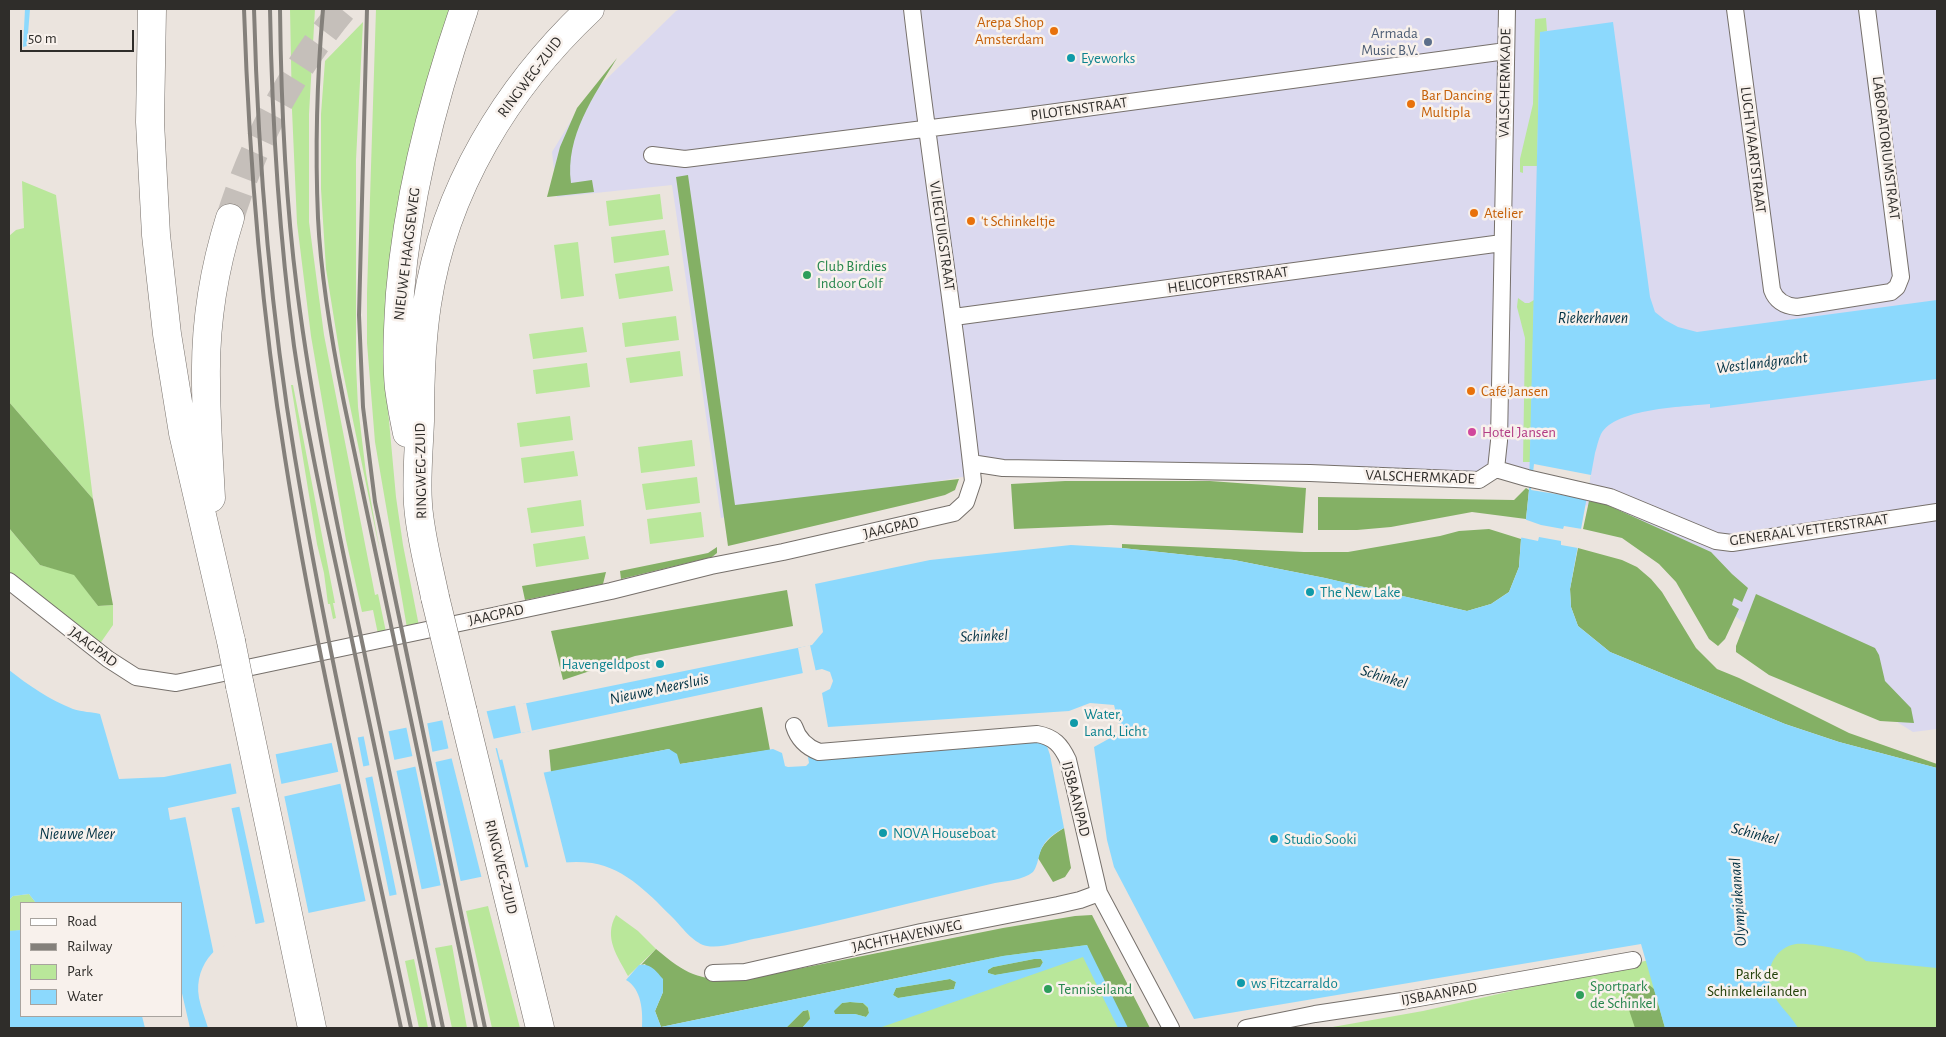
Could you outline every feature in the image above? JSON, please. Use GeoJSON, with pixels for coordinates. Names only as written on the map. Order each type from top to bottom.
{"type":"FeatureCollection","features":[{"type":"Feature","properties":{"kind":"highway"},"geometry":{"type":"LineString","coordinates":[[152,9],[150,122],[156,235],[167,334],[183,434],[214,562],[299,974],[312,1028]]}},
{"type":"Feature","properties":{"kind":"highway","name":"NIEUWE HAAGSEWEG"},"geometry":{"type":"LineString","coordinates":[[418,504],[399,376],[399,316],[403,263],[415,180],[424,138],[433,103],[464,9]]}},
{"type":"Feature","properties":{"kind":"highway","name":"RINGWEG-ZUID"},"geometry":{"type":"LineString","coordinates":[[540,1028],[436,597],[418,504],[420,387],[424,334],[432,275],[447,222],[460,190],[482,145],[509,102],[542,58],[590,9]]}},
{"type":"Feature","properties":{"kind":"highway"},"geometry":{"type":"LineString","coordinates":[[214,562],[206,379],[207,354],[217,272],[230,218]]}},
{"type":"Feature","properties":{"kind":"street","name":"VLIEGTUIGSTRAAT"},"geometry":{"type":"LineString","coordinates":[[912,9],[926,128],[954,317],[972,463]]}},
{"type":"Feature","properties":{"kind":"street","name":"VALSCHERMKADE"},"geometry":{"type":"LineString","coordinates":[[972,463],[1002,468],[1310,473],[1479,480],[1496,469],[1499,441],[1507,9]]}},
{"type":"Feature","properties":{"kind":"street","name":"LUCHTVAARTSTRAAT"},"geometry":{"type":"LineString","coordinates":[[1735,9],[1772,290],[1775,298],[1790,306],[1797,307],[1881,294],[1891,292],[1898,287]]}},
{"type":"Feature","properties":{"kind":"street","name":"LABORATORIUMSTRAAT"},"geometry":{"type":"LineString","coordinates":[[1868,9],[1901,266],[1901,277],[1898,287]]}},
{"type":"Feature","properties":{"kind":"street","name":"PILOTENSTRAAT"},"geometry":{"type":"LineString","coordinates":[[652,155],[685,159],[1506,51]]}},
{"type":"Feature","properties":{"kind":"street","name":"HELICOPTERSTRAAT"},"geometry":{"type":"LineString","coordinates":[[954,317],[1502,243]]}},
{"type":"Feature","properties":{"kind":"street","name":"JAAGPAD"},"geometry":{"type":"LineString","coordinates":[[9,581],[108,659],[136,677],[176,684],[611,591],[711,566],[784,552],[954,513],[966,502],[973,481],[972,463]]}},
{"type":"Feature","properties":{"kind":"street","name":"GENERAAL VETTERSTRAAT"},"geometry":{"type":"LineString","coordinates":[[1496,469],[1610,497],[1716,541],[1732,542],[1937,512]]}},
{"type":"Feature","properties":{"kind":"street","name":"IJSBAANPAD"},"geometry":{"type":"LineString","coordinates":[[794,726],[804,744],[820,752],[1037,734],[1048,736],[1063,748],[1068,760],[1099,893],[1171,1028]]}},
{"type":"Feature","properties":{"kind":"street","name":"JACHTHAVENWEG"},"geometry":{"type":"LineString","coordinates":[[713,973],[745,972],[921,932],[1058,905],[1099,893]]}},
{"type":"Feature","properties":{"kind":"street","name":"IJSBAANPAD"},"geometry":{"type":"LineString","coordinates":[[1246,1028],[1315,1014],[1402,1002],[1632,960]]}},
{"type":"Feature","properties":{"kind":"shaded area"},"geometry":{"type":"Polygon","coordinates":[[[681,9],[1937,9],[1937,729],[1913,732],[1787,653],[1683,579],[1604,511],[1492,476],[1021,467],[721,518],[672,185],[557,197],[552,152],[582,103],[676,11],[681,9]]]}},
{"type":"Feature","properties":{"kind":"green space"},"geometry":{"type":"Polygon","coordinates":[[[290,9],[315,9],[309,114],[309,222],[324,335],[375,595],[378,594],[386,632],[378,634],[373,610],[362,612],[346,540],[311,336],[297,223],[290,9]]]}},
{"type":"Feature","properties":{"kind":"green space"},"geometry":{"type":"Polygon","coordinates":[[[376,9],[451,9],[385,377],[396,497],[403,545],[419,626],[407,628],[375,442],[367,343],[376,9]]]}},
{"type":"Feature","properties":{"kind":"green space"},"geometry":{"type":"Polygon","coordinates":[[[1546,18],[1547,31],[1540,33],[1537,166],[1523,166],[1523,173],[1520,172],[1520,159],[1533,104],[1535,19],[1546,18]]]}},
{"type":"Feature","properties":{"kind":"green space"},"geometry":{"type":"Polygon","coordinates":[[[363,22],[356,160],[356,365],[358,407],[366,473],[380,552],[341,362],[326,269],[321,189],[321,114],[325,61],[363,22]]]}},
{"type":"Feature","properties":{"kind":"green space"},"geometry":{"type":"Polygon","coordinates":[[[617,58],[583,117],[572,149],[571,183],[592,180],[594,192],[547,197],[560,147],[577,108],[617,58]]]}},
{"type":"Feature","properties":{"kind":"green space"},"geometry":{"type":"Polygon","coordinates":[[[688,175],[735,505],[959,479],[955,490],[945,495],[921,501],[728,546],[676,177],[688,175]]]}},
{"type":"Feature","properties":{"kind":"green space"},"geometry":{"type":"Polygon","coordinates":[[[22,181],[56,195],[93,499],[9,402],[9,236],[16,230],[24,228],[22,181]]]}},
{"type":"Feature","properties":{"kind":"green space"},"geometry":{"type":"Polygon","coordinates":[[[660,194],[663,219],[609,226],[606,201],[660,194]]]}},
{"type":"Feature","properties":{"kind":"green space"},"geometry":{"type":"Polygon","coordinates":[[[665,230],[669,255],[614,263],[611,237],[665,230]]]}},
{"type":"Feature","properties":{"kind":"green space"},"geometry":{"type":"Polygon","coordinates":[[[578,242],[584,296],[561,299],[554,245],[578,242]]]}},
{"type":"Feature","properties":{"kind":"green space"},"geometry":{"type":"Polygon","coordinates":[[[669,266],[673,291],[619,299],[615,274],[669,266]]]}},
{"type":"Feature","properties":{"kind":"green space"},"geometry":{"type":"Polygon","coordinates":[[[1518,298],[1525,303],[1534,300],[1530,462],[1523,462],[1525,338],[1517,307],[1518,298]]]}},
{"type":"Feature","properties":{"kind":"green space"},"geometry":{"type":"Polygon","coordinates":[[[676,316],[679,340],[625,347],[622,323],[676,316]]]}},
{"type":"Feature","properties":{"kind":"green space"},"geometry":{"type":"Polygon","coordinates":[[[583,327],[587,352],[533,359],[529,334],[583,327]]]}},
{"type":"Feature","properties":{"kind":"green space"},"geometry":{"type":"Polygon","coordinates":[[[680,351],[683,376],[630,383],[626,358],[680,351]]]}},
{"type":"Feature","properties":{"kind":"green space"},"geometry":{"type":"Polygon","coordinates":[[[587,363],[590,387],[536,394],[533,370],[587,363]]]}},
{"type":"Feature","properties":{"kind":"green space"},"geometry":{"type":"Polygon","coordinates":[[[291,385],[293,385],[335,603],[333,603],[336,618],[333,619],[330,604],[328,604],[324,573],[317,544],[291,385]]]}},
{"type":"Feature","properties":{"kind":"green space"},"geometry":{"type":"Polygon","coordinates":[[[9,402],[93,499],[113,605],[98,606],[74,575],[40,565],[9,528],[9,402]]]}},
{"type":"Feature","properties":{"kind":"green space"},"geometry":{"type":"Polygon","coordinates":[[[570,416],[573,440],[520,447],[517,423],[570,416]]]}},
{"type":"Feature","properties":{"kind":"green space"},"geometry":{"type":"Polygon","coordinates":[[[692,440],[695,466],[641,473],[638,447],[692,440]]]}},
{"type":"Feature","properties":{"kind":"green space"},"geometry":{"type":"Polygon","coordinates":[[[574,451],[578,476],[524,483],[521,458],[574,451]]]}},
{"type":"Feature","properties":{"kind":"green space"},"geometry":{"type":"Polygon","coordinates":[[[697,477],[700,503],[646,510],[642,484],[697,477]]]}},
{"type":"Feature","properties":{"kind":"green space"},"geometry":{"type":"Polygon","coordinates":[[[1065,481],[1210,481],[1306,488],[1303,533],[1111,525],[1014,529],[1011,484],[1065,481]]]}},
{"type":"Feature","properties":{"kind":"green space"},"geometry":{"type":"Polygon","coordinates":[[[1526,488],[1529,490],[1526,519],[1472,512],[1391,527],[1357,530],[1318,530],[1318,497],[1514,500],[1526,488]]]}},
{"type":"Feature","properties":{"kind":"green space"},"geometry":{"type":"Polygon","coordinates":[[[581,500],[584,526],[531,533],[527,508],[581,500]]]}},
{"type":"Feature","properties":{"kind":"green space"},"geometry":{"type":"Polygon","coordinates":[[[1589,501],[1603,503],[1711,552],[1748,588],[1742,602],[1734,598],[1732,605],[1739,609],[1725,639],[1718,646],[1709,639],[1676,582],[1659,564],[1622,538],[1583,529],[1589,501]]]}},
{"type":"Feature","properties":{"kind":"green space"},"geometry":{"type":"Polygon","coordinates":[[[701,512],[704,537],[650,544],[647,519],[701,512]]]}},
{"type":"Feature","properties":{"kind":"green space"},"geometry":{"type":"Polygon","coordinates":[[[9,528],[40,565],[74,574],[98,606],[113,605],[113,625],[99,645],[9,574],[9,528]]]}},
{"type":"Feature","properties":{"kind":"green space"},"geometry":{"type":"Polygon","coordinates":[[[1489,529],[1521,539],[1519,567],[1509,592],[1491,604],[1467,611],[1325,578],[1234,560],[1122,548],[1122,544],[1304,552],[1348,552],[1459,531],[1489,529]]]}},
{"type":"Feature","properties":{"kind":"green space"},"geometry":{"type":"Polygon","coordinates":[[[585,536],[589,559],[536,567],[533,544],[585,536]]]}},
{"type":"Feature","properties":{"kind":"green space"},"geometry":{"type":"Polygon","coordinates":[[[717,547],[717,553],[712,557],[621,579],[620,571],[708,553],[717,547]]]}},
{"type":"Feature","properties":{"kind":"green space"},"geometry":{"type":"Polygon","coordinates":[[[1578,548],[1622,560],[1637,567],[1651,579],[1662,592],[1696,648],[1717,669],[1849,733],[1937,764],[1937,768],[1839,742],[1785,724],[1610,652],[1578,626],[1571,607],[1570,589],[1578,548]]]}},
{"type":"Feature","properties":{"kind":"green space"},"geometry":{"type":"Polygon","coordinates":[[[606,572],[603,584],[525,600],[522,586],[606,572]]]}},
{"type":"Feature","properties":{"kind":"green space"},"geometry":{"type":"Polygon","coordinates":[[[787,590],[793,626],[635,656],[563,680],[551,631],[787,590]]]}},
{"type":"Feature","properties":{"kind":"green space"},"geometry":{"type":"Polygon","coordinates":[[[1756,594],[1875,648],[1879,655],[1885,681],[1911,708],[1914,723],[1880,721],[1769,675],[1736,652],[1736,646],[1756,594]]]}},
{"type":"Feature","properties":{"kind":"green space"},"geometry":{"type":"Polygon","coordinates":[[[762,707],[770,750],[680,764],[669,749],[551,772],[549,750],[762,707]]]}},
{"type":"Feature","properties":{"kind":"green space"},"geometry":{"type":"Polygon","coordinates":[[[1064,828],[1071,868],[1065,877],[1053,882],[1038,858],[1048,840],[1064,828]]]}},
{"type":"Feature","properties":{"kind":"green space"},"geometry":{"type":"Polygon","coordinates":[[[29,894],[35,902],[20,902],[20,930],[9,932],[9,900],[13,896],[29,894]]]}},
{"type":"Feature","properties":{"kind":"green space"},"geometry":{"type":"Polygon","coordinates":[[[488,906],[520,1028],[492,1028],[466,911],[488,906]]]}},
{"type":"Feature","properties":{"kind":"green space"},"geometry":{"type":"Polygon","coordinates":[[[616,915],[638,931],[656,949],[628,976],[616,954],[611,939],[612,923],[616,915]]]}},
{"type":"Feature","properties":{"kind":"green space"},"geometry":{"type":"Polygon","coordinates":[[[1092,915],[1150,1028],[1121,1028],[1087,945],[1003,956],[661,1027],[655,1011],[663,992],[645,964],[641,965],[656,949],[676,965],[693,974],[712,979],[737,981],[1003,928],[1092,915]]]}},
{"type":"Feature","properties":{"kind":"green space"},"geometry":{"type":"Polygon","coordinates":[[[1087,930],[1138,1028],[743,1028],[1087,930]]]}},
{"type":"Feature","properties":{"kind":"green space","name":"Park de Schinkeleilanden"},"geometry":{"type":"Polygon","coordinates":[[[1756,936],[1937,960],[1937,1028],[1327,1028],[1423,1011],[1756,936]]]}},
{"type":"Feature","properties":{"kind":"green space"},"geometry":{"type":"Polygon","coordinates":[[[452,945],[467,1028],[452,1028],[435,948],[452,945]]]}},
{"type":"Feature","properties":{"kind":"green space"},"geometry":{"type":"Polygon","coordinates":[[[414,959],[428,1028],[419,1028],[405,961],[414,959]]]}},
{"type":"Feature","properties":{"kind":"green space"},"geometry":{"type":"Polygon","coordinates":[[[1041,959],[1043,963],[1040,968],[995,975],[988,973],[988,970],[993,967],[1041,959]]]}},
{"type":"Feature","properties":{"kind":"green space"},"geometry":{"type":"Polygon","coordinates":[[[950,979],[956,982],[954,989],[898,998],[893,995],[896,988],[950,979]]]}},
{"type":"Feature","properties":{"kind":"green space"},"geometry":{"type":"Polygon","coordinates":[[[1648,984],[1654,989],[1665,1028],[1635,1028],[1623,992],[1633,985],[1648,984]]]}},
{"type":"Feature","properties":{"kind":"green space"},"geometry":{"type":"Polygon","coordinates":[[[842,1003],[863,1003],[868,1008],[869,1013],[866,1017],[855,1014],[835,1014],[833,1011],[842,1003]]]}},
{"type":"Feature","properties":{"kind":"green space"},"geometry":{"type":"Polygon","coordinates":[[[808,1010],[810,1019],[802,1028],[786,1028],[803,1011],[808,1010]]]}},
{"type":"Feature","properties":{"kind":"water"},"geometry":{"type":"Polygon","coordinates":[[[25,9],[30,9],[27,46],[23,47],[25,9]]]}},
{"type":"Feature","properties":{"kind":"water"},"geometry":{"type":"Polygon","coordinates":[[[1613,22],[1650,297],[1655,312],[1665,320],[1678,327],[1697,332],[1937,300],[1937,379],[1710,408],[1710,404],[1651,410],[1620,419],[1609,425],[1601,434],[1595,453],[1570,589],[1571,607],[1578,626],[1610,652],[1785,724],[1839,742],[1937,768],[1937,968],[1866,961],[1851,952],[1817,945],[1796,944],[1789,946],[1774,958],[1769,977],[1772,990],[1778,1002],[1798,1028],[1665,1028],[1641,944],[1194,1019],[1114,867],[1107,840],[1094,747],[1121,732],[1114,705],[1090,703],[1069,711],[828,727],[822,693],[830,689],[833,681],[830,672],[822,669],[168,808],[170,820],[238,807],[497,748],[500,760],[526,753],[531,775],[669,749],[677,754],[680,764],[773,749],[782,753],[785,766],[788,767],[806,766],[809,763],[808,757],[1003,742],[1040,742],[1047,746],[1050,755],[1064,828],[1052,835],[1043,845],[1033,872],[1015,880],[995,883],[789,932],[713,947],[703,945],[685,932],[648,893],[616,871],[604,866],[584,862],[528,867],[251,925],[220,945],[205,963],[198,985],[199,998],[208,1028],[190,1028],[182,993],[182,902],[35,902],[29,894],[13,896],[9,900],[9,670],[40,692],[64,705],[76,710],[100,714],[119,779],[164,777],[812,645],[823,632],[815,584],[930,560],[1071,545],[1122,548],[1234,560],[1325,578],[1467,611],[1491,604],[1509,592],[1519,567],[1521,539],[1526,519],[1529,490],[1540,32],[1613,22]]]}},
{"type":"Feature","properties":{"kind":"water"},"geometry":{"type":"Polygon","coordinates":[[[20,930],[20,1017],[142,1017],[145,1028],[9,1028],[9,931],[20,930]]]}},
{"type":"Feature","properties":{"kind":"water"},"geometry":{"type":"Polygon","coordinates":[[[1087,945],[1128,1028],[1118,1028],[1083,957],[879,1028],[802,1028],[810,1019],[808,1010],[803,1011],[786,1028],[642,1028],[642,1008],[638,995],[626,980],[639,965],[647,965],[653,968],[663,979],[663,992],[655,1011],[661,1027],[1003,956],[1087,945]],[[1041,959],[993,967],[988,970],[988,973],[995,975],[1040,967],[1043,962],[1041,959]],[[950,979],[896,988],[893,995],[898,998],[954,989],[956,982],[950,979]],[[842,1003],[834,1011],[835,1014],[855,1014],[866,1017],[869,1013],[868,1007],[863,1003],[842,1003]]]}},
{"type":"Feature","properties":{"kind":"pier"},"geometry":{"type":"Polygon","coordinates":[[[1534,464],[1591,475],[1587,499],[1531,490],[1534,464]]]}},
{"type":"Feature","properties":{"kind":"pier"},"geometry":{"type":"Polygon","coordinates":[[[1524,519],[1541,525],[1563,529],[1564,526],[1582,529],[1578,548],[1561,545],[1561,541],[1539,537],[1538,541],[1519,537],[1524,519]]]}},
{"type":"Feature","properties":{"kind":"pier"},"geometry":{"type":"Polygon","coordinates":[[[810,645],[816,672],[803,674],[798,648],[810,645]]]}},
{"type":"Feature","properties":{"kind":"pier"},"geometry":{"type":"Polygon","coordinates":[[[526,703],[532,731],[521,733],[515,705],[526,703]]]}},
{"type":"Feature","properties":{"kind":"pier"},"geometry":{"type":"Polygon","coordinates":[[[486,709],[494,740],[449,751],[442,719],[486,709]]]}},
{"type":"Feature","properties":{"kind":"pier"},"geometry":{"type":"Polygon","coordinates":[[[427,722],[433,755],[413,759],[406,726],[427,722]]]}},
{"type":"Feature","properties":{"kind":"pier"},"geometry":{"type":"Polygon","coordinates":[[[388,729],[395,763],[370,768],[363,733],[388,729]]]}},
{"type":"Feature","properties":{"kind":"pier"},"geometry":{"type":"Polygon","coordinates":[[[357,734],[364,770],[339,775],[331,740],[357,734]]]}},
{"type":"Feature","properties":{"kind":"pier"},"geometry":{"type":"Polygon","coordinates":[[[495,746],[526,870],[482,879],[451,756],[495,746]]]}},
{"type":"Feature","properties":{"kind":"pier"},"geometry":{"type":"Polygon","coordinates":[[[499,746],[502,757],[528,751],[533,772],[543,770],[567,865],[529,869],[499,746]]]}},
{"type":"Feature","properties":{"kind":"pier"},"geometry":{"type":"Polygon","coordinates":[[[275,751],[282,787],[237,796],[230,760],[275,751]]]}},
{"type":"Feature","properties":{"kind":"pier"},"geometry":{"type":"Polygon","coordinates":[[[435,760],[461,883],[441,887],[415,765],[435,760]]]}},
{"type":"Feature","properties":{"kind":"pier"},"geometry":{"type":"Polygon","coordinates":[[[396,769],[422,891],[397,896],[372,775],[396,769]]]}},
{"type":"Feature","properties":{"kind":"pier"},"geometry":{"type":"Polygon","coordinates":[[[365,776],[390,898],[366,903],[340,782],[365,776]]]}},
{"type":"Feature","properties":{"kind":"pier"},"geometry":{"type":"Polygon","coordinates":[[[284,795],[309,915],[265,924],[239,805],[284,795]]]}},
{"type":"Feature","properties":{"kind":"pier"},"geometry":{"type":"Polygon","coordinates":[[[231,806],[256,926],[231,939],[214,955],[185,815],[231,806]]]}},
{"type":"Feature","properties":{"kind":"tunnel"},"geometry":{"type":"LineString","coordinates":[[230,218],[251,161],[276,108],[307,57],[343,9]]}},
{"type":"Feature","properties":{"kind":"railway"},"geometry":{"type":"LineString","coordinates":[[244,9],[257,234],[269,346],[285,458],[324,673],[401,1028]]}},
{"type":"Feature","properties":{"kind":"railway"},"geometry":{"type":"LineString","coordinates":[[254,9],[262,178],[272,290],[286,402],[335,672],[411,1028]]}},
{"type":"Feature","properties":{"kind":"railway"},"geometry":{"type":"LineString","coordinates":[[270,9],[272,94],[280,220],[294,346],[320,489],[434,1028]]}},
{"type":"Feature","properties":{"kind":"railway"},"geometry":{"type":"LineString","coordinates":[[280,9],[281,79],[289,219],[303,333],[325,463],[443,1028]]}},
{"type":"Feature","properties":{"kind":"railway"},"geometry":{"type":"LineString","coordinates":[[323,9],[318,87],[318,218],[319,241],[335,358],[476,1028]]}},
{"type":"Feature","properties":{"kind":"railway"},"geometry":{"type":"LineString","coordinates":[[367,9],[359,315],[363,407],[375,502],[485,1028]]}},
{"type":"Feature","properties":{"kind":"place","name":"Arepa Shop Amsterdam"},"geometry":{"type":"Point","coordinates":[1054,31]}},
{"type":"Feature","properties":{"kind":"place","name":"Armada Music B.V."},"geometry":{"type":"Point","coordinates":[1428,42]}},
{"type":"Feature","properties":{"kind":"place","name":"Eyeworks"},"geometry":{"type":"Point","coordinates":[1071,58]}},
{"type":"Feature","properties":{"kind":"place","name":"Bar Dancing Multipla"},"geometry":{"type":"Point","coordinates":[1411,104]}},
{"type":"Feature","properties":{"kind":"place","name":"Atelier"},"geometry":{"type":"Point","coordinates":[1474,213]}},
{"type":"Feature","properties":{"kind":"place","name":"'t Schinkeltje"},"geometry":{"type":"Point","coordinates":[971,221]}},
{"type":"Feature","properties":{"kind":"place","name":"Club Birdies Indoor Golf"},"geometry":{"type":"Point","coordinates":[807,275]}},
{"type":"Feature","properties":{"kind":"place","name":"Café Jansen"},"geometry":{"type":"Point","coordinates":[1471,391]}},
{"type":"Feature","properties":{"kind":"place","name":"Hotel Jansen"},"geometry":{"type":"Point","coordinates":[1472,432]}},
{"type":"Feature","properties":{"kind":"place","name":"The New Lake"},"geometry":{"type":"Point","coordinates":[1310,592]}},
{"type":"Feature","properties":{"kind":"place","name":"Havengeldpost"},"geometry":{"type":"Point","coordinates":[660,664]}},
{"type":"Feature","properties":{"kind":"place","name":"Water, Land, Licht"},"geometry":{"type":"Point","coordinates":[1074,723]}},
{"type":"Feature","properties":{"kind":"place","name":"NOVA Houseboat"},"geometry":{"type":"Point","coordinates":[883,833]}},
{"type":"Feature","properties":{"kind":"place","name":"Studio Sooki"},"geometry":{"type":"Point","coordinates":[1274,839]}},
{"type":"Feature","properties":{"kind":"place","name":"ws Fitzcarraldo"},"geometry":{"type":"Point","coordinates":[1241,983]}},
{"type":"Feature","properties":{"kind":"place","name":"Tenniseiland"},"geometry":{"type":"Point","coordinates":[1048,989]}},
{"type":"Feature","properties":{"kind":"place","name":"Sportpark de Schinkel"},"geometry":{"type":"Point","coordinates":[1580,995]}},
{"type":"Feature","properties":{"kind":"water label","name":"Riekerhaven"},"geometry":{"type":"Point","coordinates":[1593,318]}},
{"type":"Feature","properties":{"kind":"water label","name":"Westlandgracht"},"geometry":{"type":"Point","coordinates":[1762,363]}},
{"type":"Feature","properties":{"kind":"water label","name":"Schinkel"},"geometry":{"type":"Point","coordinates":[984,636]}},
{"type":"Feature","properties":{"kind":"water label","name":"Schinkel"},"geometry":{"type":"Point","coordinates":[1384,677]}},
{"type":"Feature","properties":{"kind":"water label","name":"Nieuwe Meersluis"},"geometry":{"type":"Point","coordinates":[659,689]}},
{"type":"Feature","properties":{"kind":"water label","name":"Nieuwe Meer"},"geometry":{"type":"Point","coordinates":[77,834]}},
{"type":"Feature","properties":{"kind":"water label","name":"Schinkel"},"geometry":{"type":"Point","coordinates":[1755,834]}},
{"type":"Feature","properties":{"kind":"water label","name":"Olympiakanaal"},"geometry":{"type":"Point","coordinates":[1738,902]}}]}
